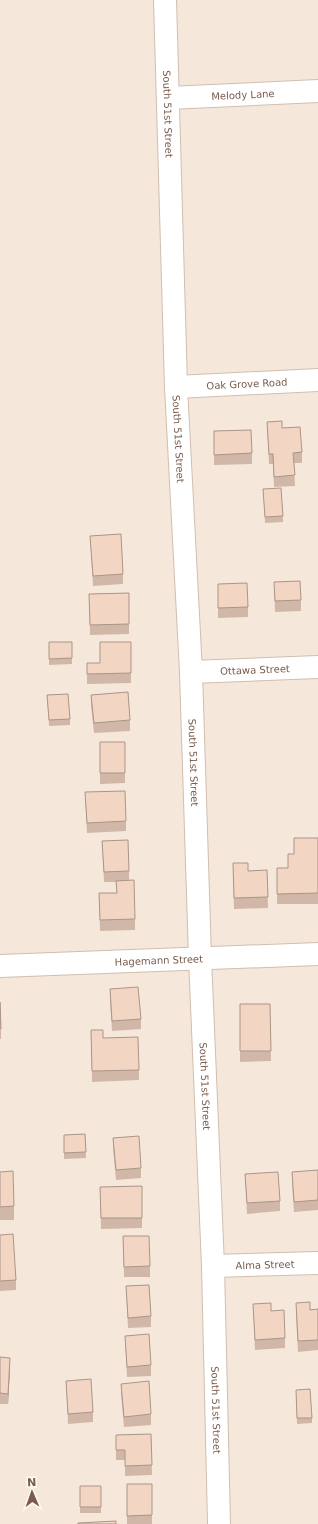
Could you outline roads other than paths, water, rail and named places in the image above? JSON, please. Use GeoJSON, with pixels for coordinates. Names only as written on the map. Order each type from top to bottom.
{"type":"FeatureCollection","features":[{"type":"Feature","properties":{"kind":"street","name":"South 51st Street"},"geometry":{"type":"LineString","coordinates":[[165,0],[176,387],[191,672],[200,958],[213,1266],[219,1524]]}},
{"type":"Feature","properties":{"kind":"street","name":"Melody Lane"},"geometry":{"type":"LineString","coordinates":[[168,98],[318,91]]}},
{"type":"Feature","properties":{"kind":"street","name":"Oak Grove Road"},"geometry":{"type":"LineString","coordinates":[[176,387],[318,380]]}},
{"type":"Feature","properties":{"kind":"street","name":"Ottawa Street"},"geometry":{"type":"LineString","coordinates":[[191,672],[318,667]]}},
{"type":"Feature","properties":{"kind":"street","name":"Hagemann Street"},"geometry":{"type":"LineString","coordinates":[[0,966],[318,954]]}},
{"type":"Feature","properties":{"kind":"street","name":"Alma Street"},"geometry":{"type":"LineString","coordinates":[[213,1266],[318,1263]]}}]}
